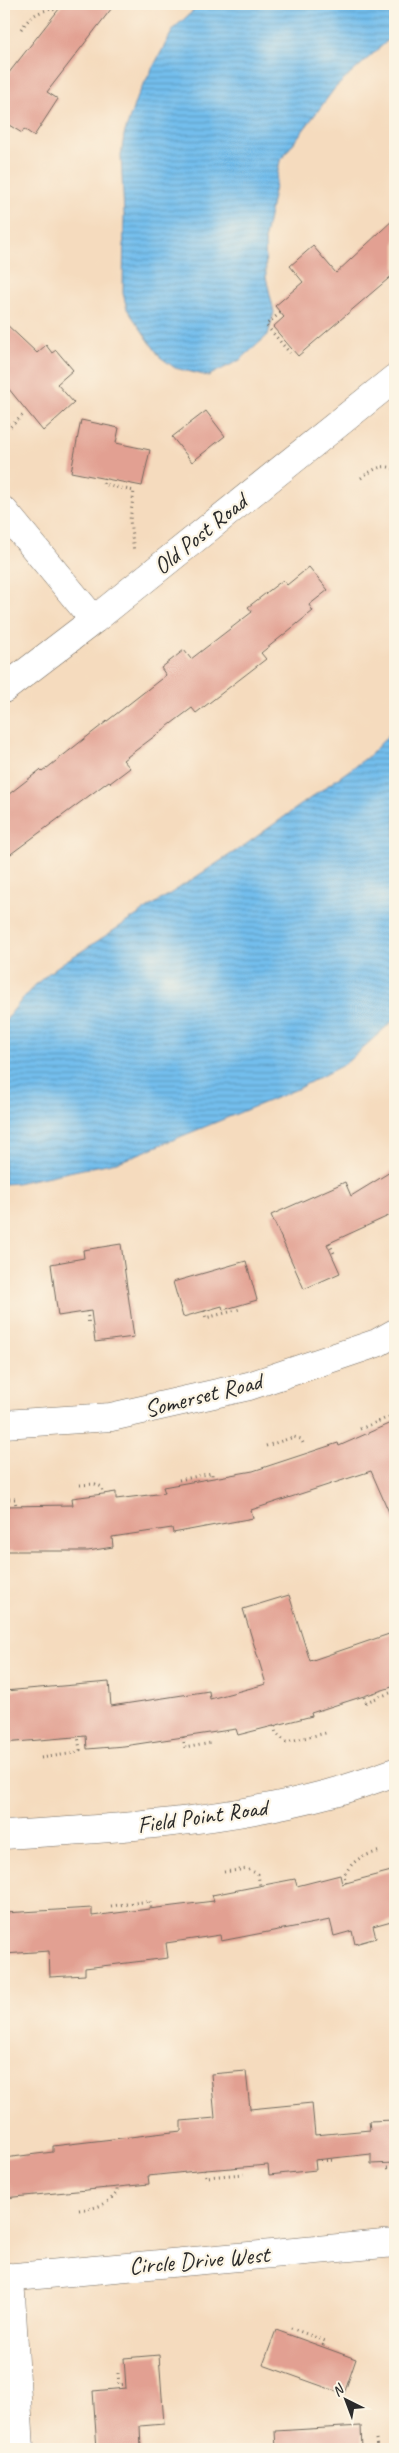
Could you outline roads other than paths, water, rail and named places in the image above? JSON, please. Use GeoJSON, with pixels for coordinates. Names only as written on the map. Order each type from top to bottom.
{"type":"FeatureCollection","features":[{"type":"Feature","properties":{"kind":"street","name":"Old Post Road"},"geometry":{"type":"LineString","coordinates":[[4,688],[94,620],[395,378]]}},
{"type":"Feature","properties":{"kind":"street"},"geometry":{"type":"LineString","coordinates":[[4,511],[94,620]]}},
{"type":"Feature","properties":{"kind":"street","name":"Somerset Road"},"geometry":{"type":"LineString","coordinates":[[4,1424],[111,1417],[239,1388],[377,1343],[395,1333]]}},
{"type":"Feature","properties":{"kind":"street","name":"Field Point Road"},"geometry":{"type":"LineString","coordinates":[[4,1836],[104,1830],[265,1808],[327,1794],[395,1772]]}},
{"type":"Feature","properties":{"kind":"street","name":"Circle Drive West"},"geometry":{"type":"LineString","coordinates":[[7,2277],[395,2243]]}},
{"type":"Feature","properties":{"kind":"street"},"geometry":{"type":"LineString","coordinates":[[7,2277],[20,2449]]}},
{"type":"Feature","properties":{"kind":"water"},"geometry":{"type":"Polygon","coordinates":[[[201,4],[395,4],[395,34],[335,88],[280,161],[265,237],[266,277],[274,312],[268,335],[240,360],[208,376],[175,368],[160,357],[127,309],[123,293],[124,214],[121,156],[124,135],[136,99],[174,28],[201,4]]]}},
{"type":"Feature","properties":{"kind":"water"},"geometry":{"type":"Polygon","coordinates":[[[395,728],[395,1019],[345,1064],[295,1090],[121,1161],[4,1184],[4,1023],[20,1002],[56,967],[245,845],[369,756],[395,728]]]}}]}
